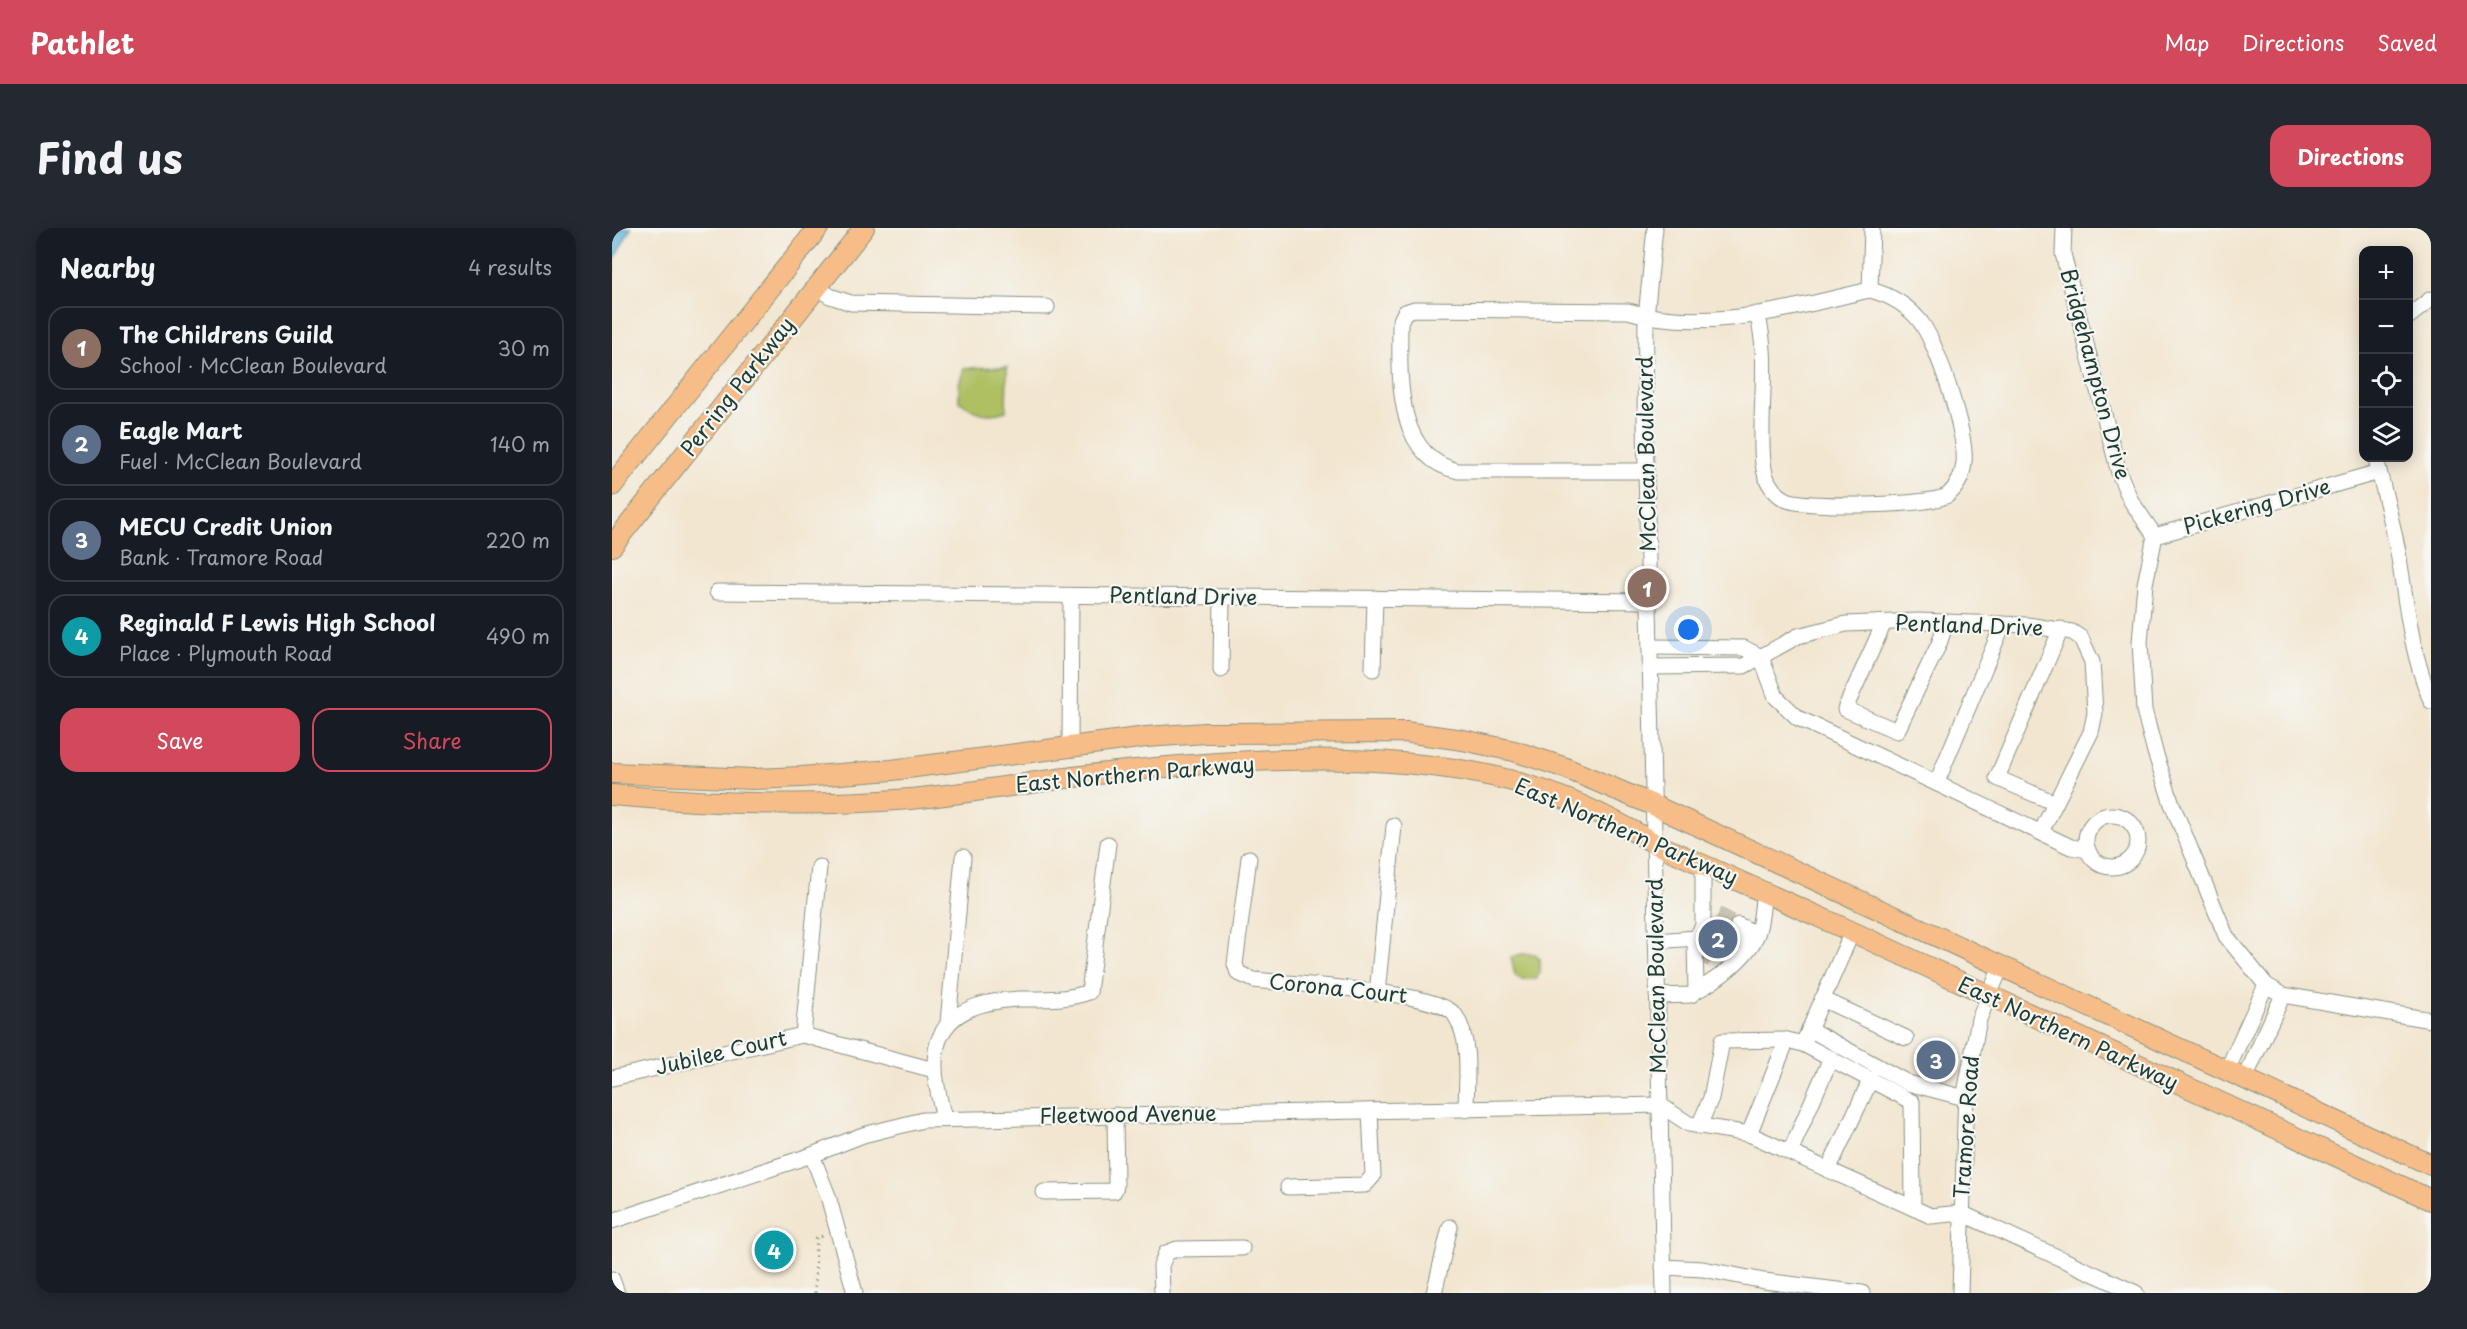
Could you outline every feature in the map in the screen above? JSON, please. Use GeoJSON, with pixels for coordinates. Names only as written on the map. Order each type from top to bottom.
{"type":"FeatureCollection","features":[{"type":"Feature","properties":{"kind":"main road","name":"Perring Parkway"},"geometry":{"type":"LineString","coordinates":[[612,486],[618,475],[818,228]]}},
{"type":"Feature","properties":{"kind":"main road","name":"Perring Parkway"},"geometry":{"type":"LineString","coordinates":[[612,546],[864,228]]}},
{"type":"Feature","properties":{"kind":"main road","name":"East Northern Parkway"},"geometry":{"type":"LineString","coordinates":[[612,774],[753,779],[801,777],[892,770],[1070,745],[1206,733],[1404,732],[1463,740],[1514,751],[1563,767],[1653,805],[2431,1165]]}},
{"type":"Feature","properties":{"kind":"main road","name":"East Northern Parkway"},"geometry":{"type":"LineString","coordinates":[[612,795],[779,804],[865,802],[1194,766],[1379,761],[1450,768],[1524,785],[1628,828],[1654,843],[1764,891],[2431,1200]]}},
{"type":"Feature","properties":{"kind":"street","name":"McClean Boulevard"},"geometry":{"type":"LineString","coordinates":[[1655,228],[1646,316],[1646,471],[1664,1293]]}},
{"type":"Feature","properties":{"kind":"street"},"geometry":{"type":"LineString","coordinates":[[1870,290],[1872,228]]}},
{"type":"Feature","properties":{"kind":"street","name":"Bridgehampton Drive"},"geometry":{"type":"LineString","coordinates":[[2064,228],[2063,254],[2110,445],[2131,501],[2155,536]]}},
{"type":"Feature","properties":{"kind":"street"},"geometry":{"type":"LineString","coordinates":[[817,288],[830,296],[851,303],[1047,307]]}},
{"type":"Feature","properties":{"kind":"street"},"geometry":{"type":"LineString","coordinates":[[1646,471],[1458,471],[1444,468],[1424,450],[1408,425],[1403,405],[1400,321],[1405,312],[1414,309],[1628,311],[1646,316],[1694,318],[1757,314],[1870,290],[1893,298],[1919,320],[1926,330],[1942,370],[1964,442],[1965,461],[1962,476],[1949,495],[1939,501],[1814,504],[1789,501],[1776,493],[1766,478],[1762,451],[1764,355],[1762,332],[1757,314]]}},
{"type":"Feature","properties":{"kind":"street"},"geometry":{"type":"LineString","coordinates":[[2413,314],[2431,299]]}},
{"type":"Feature","properties":{"kind":"street"},"geometry":{"type":"LineString","coordinates":[[2378,465],[2392,522],[2409,636],[2431,701]]}},
{"type":"Feature","properties":{"kind":"street","name":"Pickering Drive"},"geometry":{"type":"LineString","coordinates":[[2155,536],[2378,465]]}},
{"type":"Feature","properties":{"kind":"street"},"geometry":{"type":"LineString","coordinates":[[2155,536],[2141,612],[2140,672],[2144,710],[2172,804],[2219,922],[2241,957],[2266,985],[2283,995],[2431,1020]]}},
{"type":"Feature","properties":{"kind":"street","name":"Pentland Drive"},"geometry":{"type":"LineString","coordinates":[[717,592],[1648,601]]}},
{"type":"Feature","properties":{"kind":"street"},"geometry":{"type":"LineString","coordinates":[[1070,745],[1071,596]]}},
{"type":"Feature","properties":{"kind":"street"},"geometry":{"type":"LineString","coordinates":[[1221,670],[1222,597]]}},
{"type":"Feature","properties":{"kind":"street"},"geometry":{"type":"LineString","coordinates":[[1373,669],[1375,598]]}},
{"type":"Feature","properties":{"kind":"street"},"geometry":{"type":"LineString","coordinates":[[1884,623],[1845,710],[1897,731],[1939,644],[1946,623]]}},
{"type":"Feature","properties":{"kind":"street","name":"Pentland Drive"},"geometry":{"type":"LineString","coordinates":[[1651,667],[1744,666],[1798,636],[1846,624],[2003,624],[2061,629],[2081,638],[2087,648],[2092,662],[2096,703],[2091,732],[2041,832]]}},
{"type":"Feature","properties":{"kind":"street"},"geometry":{"type":"LineString","coordinates":[[1937,782],[2003,624]]}},
{"type":"Feature","properties":{"kind":"street"},"geometry":{"type":"LineString","coordinates":[[2055,803],[1997,778],[2061,629]]}},
{"type":"Feature","properties":{"kind":"street"},"geometry":{"type":"LineString","coordinates":[[1650,647],[1744,648],[1761,657],[1776,698],[1798,718],[2071,847],[2088,850]]}},
{"type":"Feature","properties":{"kind":"street"},"geometry":{"type":"LineString","coordinates":[[1377,993],[1394,826]]}},
{"type":"Feature","properties":{"kind":"street"},"geometry":{"type":"LineString","coordinates":[[948,1023],[974,1006],[989,1002],[1072,997],[1089,992],[1108,844]]}},
{"type":"Feature","properties":{"kind":"street"},"geometry":{"type":"LineString","coordinates":[[944,1119],[934,1070],[937,1049],[948,1023],[963,857]]}},
{"type":"Feature","properties":{"kind":"street","name":"Corona Court"},"geometry":{"type":"LineString","coordinates":[[1249,858],[1235,964],[1238,973],[1254,980],[1377,993],[1427,1000],[1446,1006],[1454,1014],[1464,1036],[1466,1110]]}},
{"type":"Feature","properties":{"kind":"street"},"geometry":{"type":"LineString","coordinates":[[1696,991],[1698,945],[1709,918],[1702,864]]}},
{"type":"Feature","properties":{"kind":"street"},"geometry":{"type":"LineString","coordinates":[[803,1035],[819,867]]}},
{"type":"Feature","properties":{"kind":"street"},"geometry":{"type":"LineString","coordinates":[[1657,996],[1692,995],[1713,983],[1727,961],[1753,940],[1764,891]]}},
{"type":"Feature","properties":{"kind":"street"},"geometry":{"type":"LineString","coordinates":[[1735,931],[1753,940]]}},
{"type":"Feature","properties":{"kind":"street"},"geometry":{"type":"LineString","coordinates":[[1806,1036],[1852,932]]}},
{"type":"Feature","properties":{"kind":"street"},"geometry":{"type":"LineString","coordinates":[[1656,941],[1698,945]]}},
{"type":"Feature","properties":{"kind":"street","name":"Tramore Road"},"geometry":{"type":"LineString","coordinates":[[1960,1293],[1965,1098],[1979,1019],[2001,967]]}},
{"type":"Feature","properties":{"kind":"street"},"geometry":{"type":"LineString","coordinates":[[2236,1074],[2266,985]]}},
{"type":"Feature","properties":{"kind":"street"},"geometry":{"type":"LineString","coordinates":[[2236,1074],[2283,995]]}},
{"type":"Feature","properties":{"kind":"street"},"geometry":{"type":"LineString","coordinates":[[1822,999],[1905,1038]]}},
{"type":"Feature","properties":{"kind":"street","name":"Jubilee Court"},"geometry":{"type":"LineString","coordinates":[[612,1078],[803,1035],[934,1070]]}},
{"type":"Feature","properties":{"kind":"street"},"geometry":{"type":"LineString","coordinates":[[1806,1036],[1831,1058],[1911,1102],[1913,1208]]}},
{"type":"Feature","properties":{"kind":"street"},"geometry":{"type":"LineString","coordinates":[[1699,1126],[1711,1098],[1722,1041],[1787,1040],[1806,1036],[1908,1083],[1965,1098]]}},
{"type":"Feature","properties":{"kind":"street"},"geometry":{"type":"LineString","coordinates":[[1749,1134],[1787,1040]]}},
{"type":"Feature","properties":{"kind":"street"},"geometry":{"type":"LineString","coordinates":[[1790,1152],[1831,1058]]}},
{"type":"Feature","properties":{"kind":"street"},"geometry":{"type":"LineString","coordinates":[[1828,1170],[1871,1079]]}},
{"type":"Feature","properties":{"kind":"street"},"geometry":{"type":"LineString","coordinates":[[1660,1105],[1689,1124],[1749,1134],[1931,1216],[1961,1213],[2136,1293]]}},
{"type":"Feature","properties":{"kind":"street","name":"Fleetwood Avenue"},"geometry":{"type":"LineString","coordinates":[[612,1221],[892,1127],[944,1119],[1660,1105]]}},
{"type":"Feature","properties":{"kind":"street"},"geometry":{"type":"LineString","coordinates":[[1288,1187],[1365,1185],[1373,1176],[1370,1111]]}},
{"type":"Feature","properties":{"kind":"street"},"geometry":{"type":"LineString","coordinates":[[1044,1192],[1114,1191],[1116,1186],[1115,1115]]}},
{"type":"Feature","properties":{"kind":"street"},"geometry":{"type":"LineString","coordinates":[[812,1155],[828,1196],[855,1293]]}},
{"type":"Feature","properties":{"kind":"street"},"geometry":{"type":"LineString","coordinates":[[1434,1293],[1450,1227]]}},
{"type":"Feature","properties":{"kind":"street"},"geometry":{"type":"LineString","coordinates":[[1162,1293],[1161,1266],[1166,1253],[1177,1249],[1242,1248]]}},
{"type":"Feature","properties":{"kind":"street"},"geometry":{"type":"LineString","coordinates":[[1664,1267],[1702,1269],[1764,1281],[1862,1293]]}},
{"type":"Feature","properties":{"kind":"street"},"geometry":{"type":"LineString","coordinates":[[612,1279],[616,1293]]}},
{"type":"Feature","properties":{"kind":"path"},"geometry":{"type":"LineString","coordinates":[[815,1293],[816,1238],[823,1236]]}},
{"type":"Feature","properties":{"kind":"green space"},"geometry":{"type":"Polygon","coordinates":[[[1007,367],[1006,411],[993,414],[981,413],[959,401],[959,384],[964,368],[1007,367]]]}},
{"type":"Feature","properties":{"kind":"green space"},"geometry":{"type":"Polygon","coordinates":[[[1535,954],[1540,960],[1540,972],[1536,979],[1520,979],[1515,975],[1511,957],[1535,954]]]}},
{"type":"Feature","properties":{"kind":"water"},"geometry":{"type":"Polygon","coordinates":[[[616,228],[631,228],[615,258],[612,279],[612,234],[616,228]]]}},
{"type":"Feature","properties":{"kind":"tunnel"},"geometry":{"type":"LineString","coordinates":[[1718,914],[1738,925]]}},
{"type":"Feature","properties":{"kind":"tunnel"},"geometry":{"type":"LineString","coordinates":[[1712,927],[1732,937]]}},
{"type":"Feature","properties":{"kind":"tunnel"},"geometry":{"type":"LineString","coordinates":[[1704,942],[1723,952]]}},
{"type":"Feature","properties":{"kind":"tunnel"},"geometry":{"type":"LineString","coordinates":[[1698,953],[1717,963]]}},
{"type":"Feature","properties":{"kind":"place","name":"The Childrens Guild"},"geometry":{"type":"Point","coordinates":[1647,588]}},
{"type":"Feature","properties":{"kind":"place","name":"Eagle Mart"},"geometry":{"type":"Point","coordinates":[1718,939]}},
{"type":"Feature","properties":{"kind":"place","name":"MECU Credit Union"},"geometry":{"type":"Point","coordinates":[1936,1060]}},
{"type":"Feature","properties":{"kind":"place","name":"Reginald F Lewis High School"},"geometry":{"type":"Point","coordinates":[774,1250]}}]}
